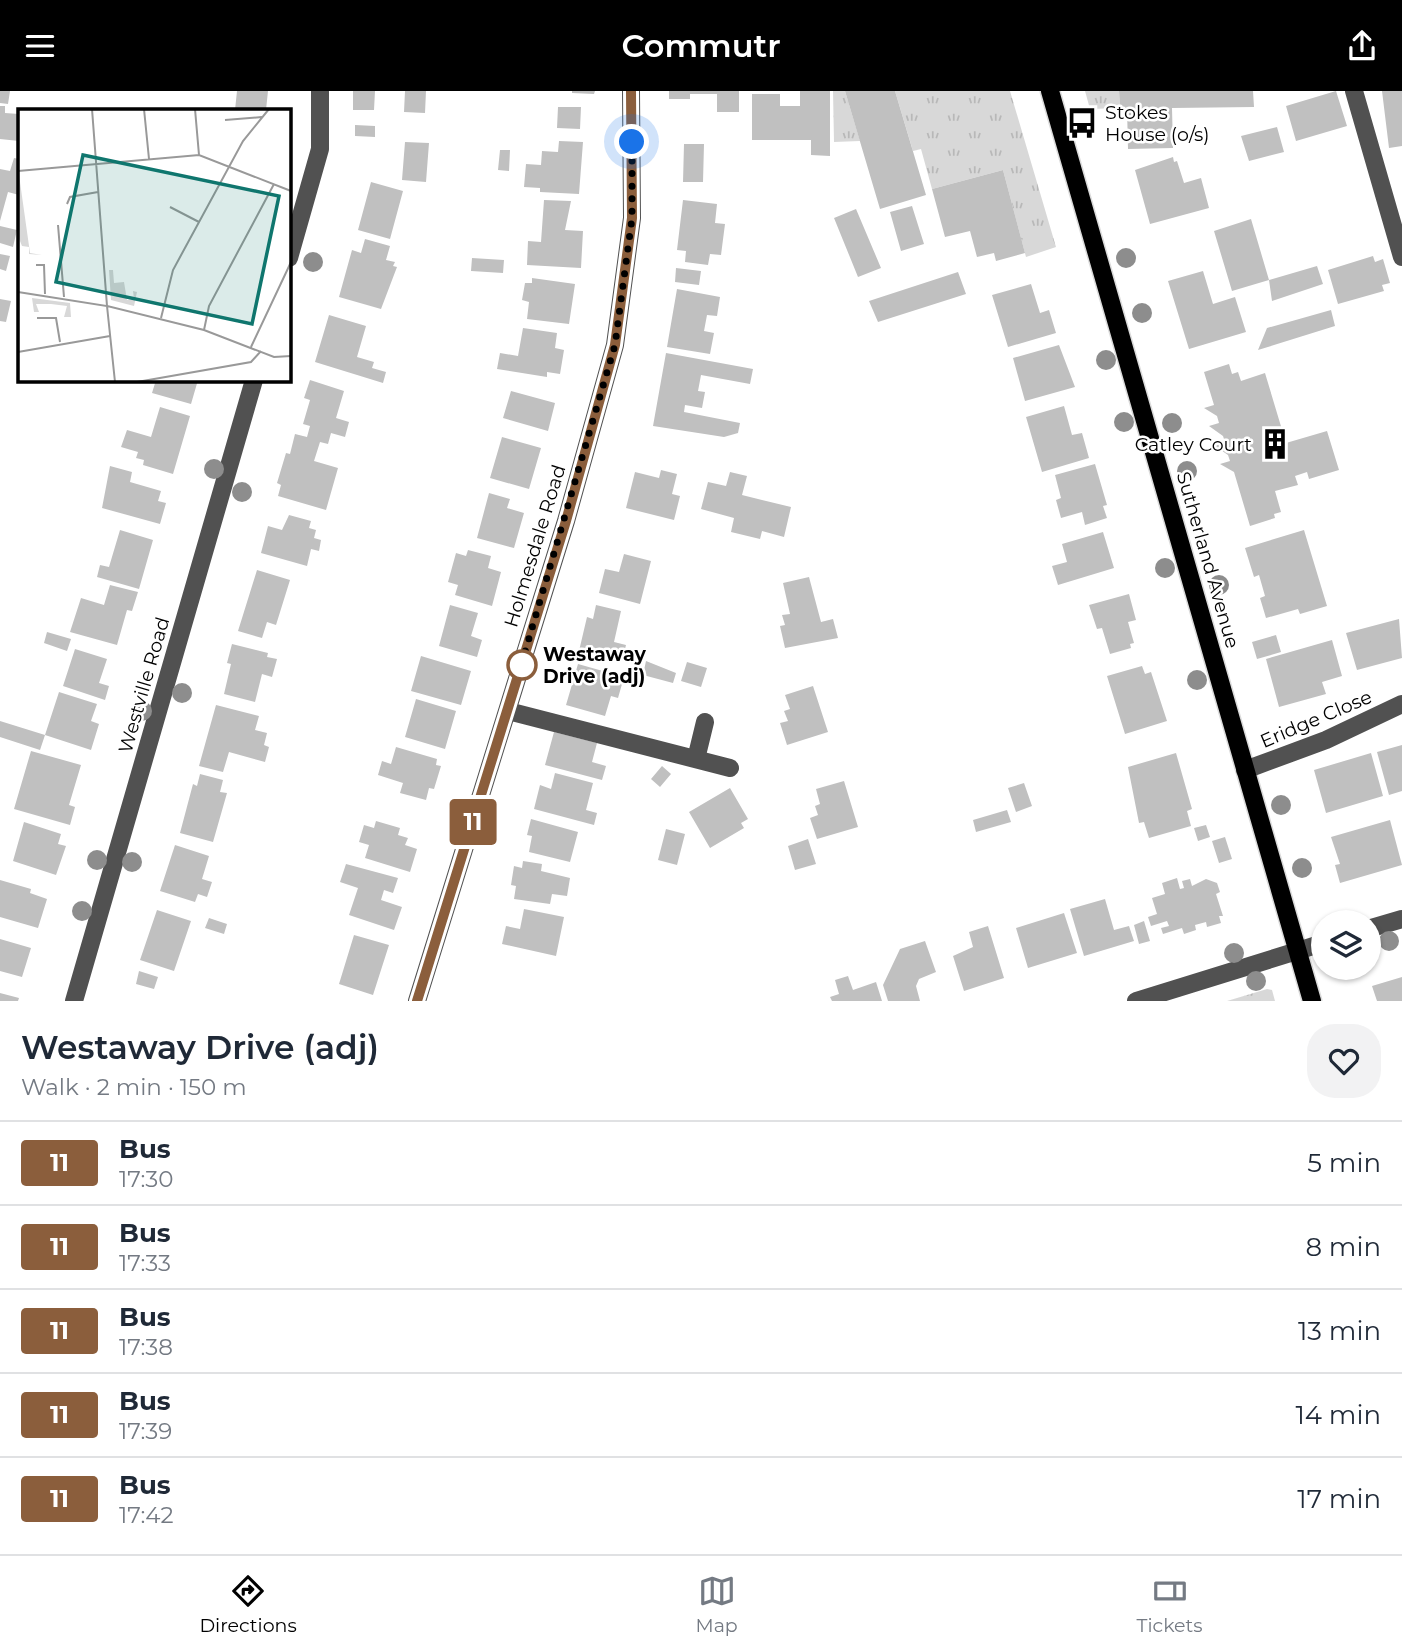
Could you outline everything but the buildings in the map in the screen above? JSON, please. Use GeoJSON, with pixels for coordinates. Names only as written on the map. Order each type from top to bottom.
{"type":"FeatureCollection","features":[{"type":"Feature","properties":{"kind":"main road","name":"Sutherland Avenue"},"geometry":{"type":"LineString","coordinates":[[1049,91],[1312,1001]]}},
{"type":"Feature","properties":{"kind":"street"},"geometry":{"type":"LineString","coordinates":[[290,254],[320,149],[320,91]]}},
{"type":"Feature","properties":{"kind":"street","name":"Holmesdale Road"},"geometry":{"type":"LineString","coordinates":[[417,1001],[508,711],[615,345],[632,218],[631,91]]}},
{"type":"Feature","properties":{"kind":"street"},"geometry":{"type":"LineString","coordinates":[[1354,91],[1402,257]]}},
{"type":"Feature","properties":{"kind":"street","name":"Westville Road"},"geometry":{"type":"LineString","coordinates":[[75,1001],[254,381]]}},
{"type":"Feature","properties":{"kind":"street","name":"Eridge Close"},"geometry":{"type":"LineString","coordinates":[[1245,770],[1326,740],[1402,704]]}},
{"type":"Feature","properties":{"kind":"street"},"geometry":{"type":"LineString","coordinates":[[508,711],[730,768]]}},
{"type":"Feature","properties":{"kind":"street"},"geometry":{"type":"LineString","coordinates":[[696,759],[705,722]]}},
{"type":"Feature","properties":{"kind":"street"},"geometry":{"type":"LineString","coordinates":[[1381,925],[1402,919]]}},
{"type":"Feature","properties":{"kind":"street"},"geometry":{"type":"LineString","coordinates":[[1136,1001],[1311,947]]}},
{"type":"Feature","properties":{"kind":"green space"},"geometry":{"type":"Polygon","coordinates":[[[833,91],[845,91],[860,141],[834,142],[833,91]]]}},
{"type":"Feature","properties":{"kind":"green space"},"geometry":{"type":"Polygon","coordinates":[[[895,91],[1010,91],[1056,247],[1026,257],[1003,170],[932,189],[921,149],[913,151],[895,91]]]}},
{"type":"Feature","properties":{"kind":"green space"},"geometry":{"type":"Polygon","coordinates":[[[1085,91],[1119,91],[1120,108],[1090,109],[1085,91]]]}},
{"type":"Feature","properties":{"kind":"green space"},"geometry":{"type":"Polygon","coordinates":[[[1267,989],[1272,990],[1275,1001],[1227,1001],[1267,989]]]}},
{"type":"Feature","properties":{"kind":"bus line","name":"11"},"geometry":{"type":"LineString","coordinates":[[417,1001],[566,521],[615,345],[632,218],[631,91]]}},
{"type":"Feature","properties":{"kind":"place","name":"Stokes House (o/s)"},"geometry":{"type":"Point","coordinates":[1082,123]}},
{"type":"Feature","properties":{"kind":"place","name":"Catley Court"},"geometry":{"type":"Point","coordinates":[1275,444]}},
{"type":"Feature","properties":{"kind":"place","name":"Westaway Drive (adj)"},"geometry":{"type":"Point","coordinates":[522,665]}},
{"type":"Feature","properties":{"kind":"route"},"geometry":{"type":"LineString","coordinates":[[522,665],[518,676],[566,521],[615,345],[632,218],[632,142]]}}]}
